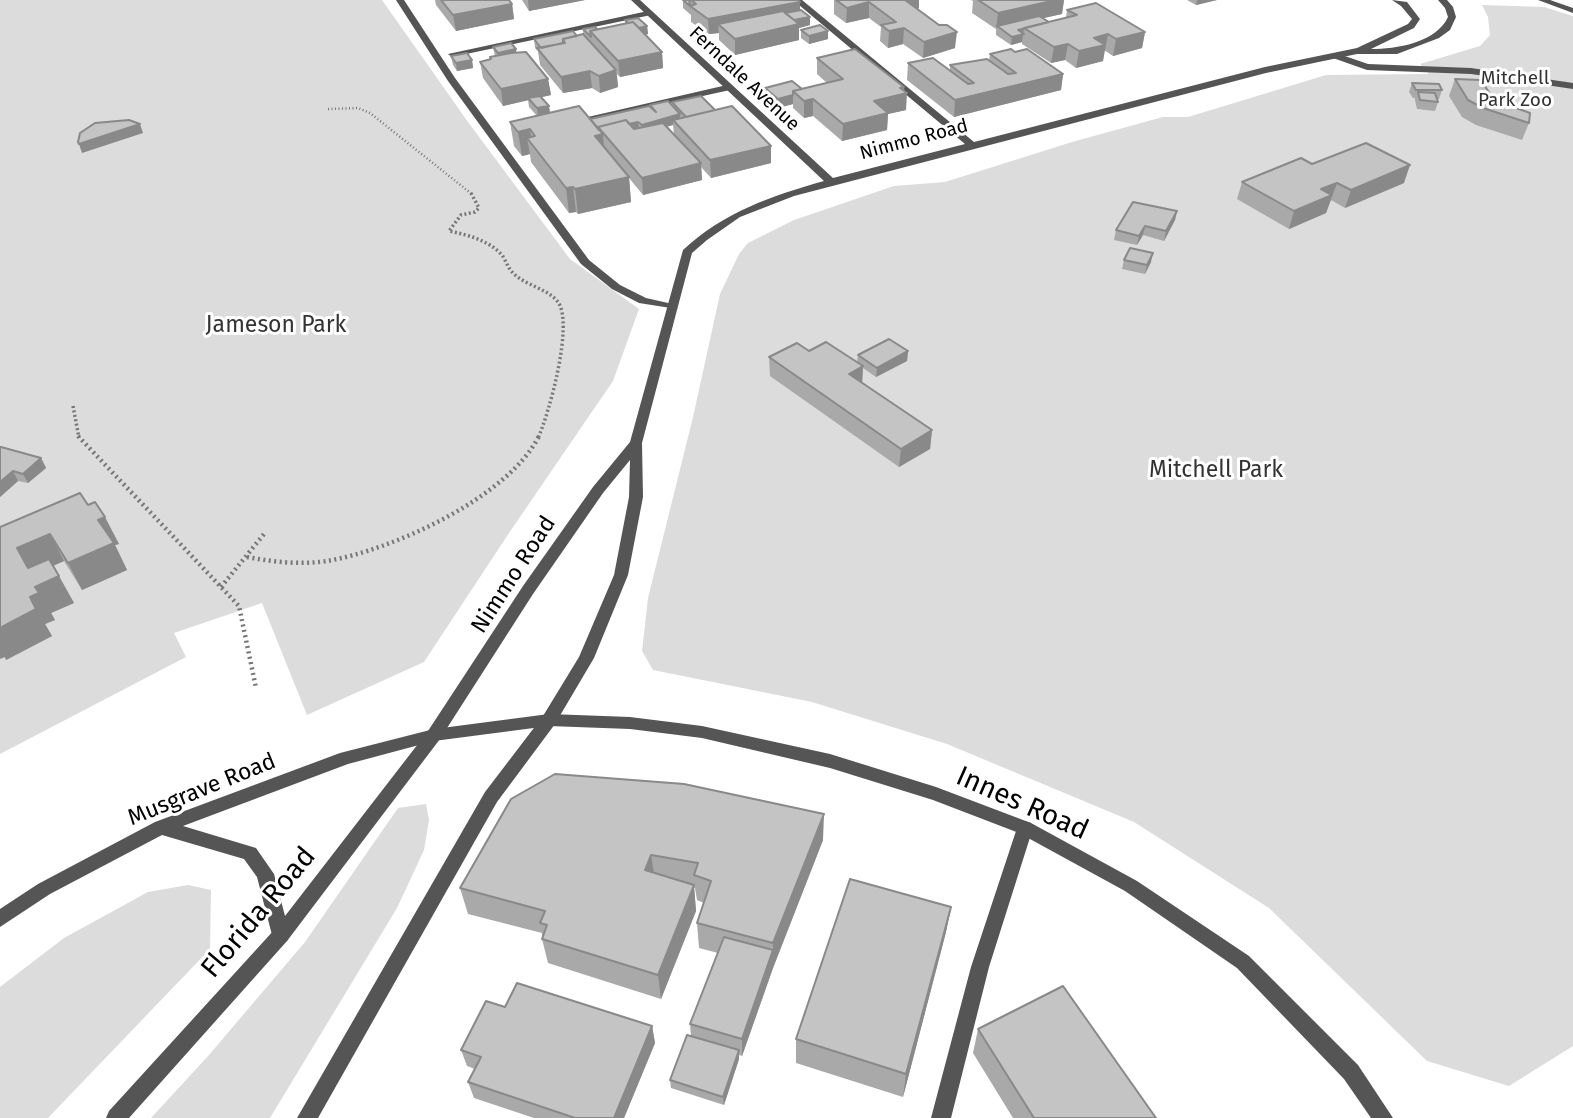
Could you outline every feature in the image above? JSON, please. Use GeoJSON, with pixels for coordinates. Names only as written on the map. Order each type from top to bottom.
{"type":"FeatureCollection","features":[{"type":"Feature","properties":{"kind":"street"},"geometry":{"type":"LineString","coordinates":[[400,0],[451,79],[585,262],[616,287],[643,301],[673,307]]}},
{"type":"Feature","properties":{"kind":"street","name":"Ferndale Avenue"},"geometry":{"type":"LineString","coordinates":[[635,0],[831,182]]}},
{"type":"Feature","properties":{"kind":"street"},"geometry":{"type":"LineString","coordinates":[[797,0],[972,145]]}},
{"type":"Feature","properties":{"kind":"street"},"geometry":{"type":"LineString","coordinates":[[1357,51],[1411,26],[1416,19],[1412,12],[1396,0]]}},
{"type":"Feature","properties":{"kind":"street"},"geometry":{"type":"LineString","coordinates":[[1357,51],[1394,52],[1436,36],[1447,28],[1452,17],[1449,7],[1442,0]]}},
{"type":"Feature","properties":{"kind":"street"},"geometry":{"type":"LineString","coordinates":[[1542,0],[1573,11]]}},
{"type":"Feature","properties":{"kind":"street"},"geometry":{"type":"LineString","coordinates":[[452,54],[648,13]]}},
{"type":"Feature","properties":{"kind":"street","name":"Nimmo Road"},"geometry":{"type":"LineString","coordinates":[[549,720],[586,658],[621,575],[636,497],[636,443],[687,252],[708,231],[738,213],[831,182],[1265,70],[1357,51]]}},
{"type":"Feature","properties":{"kind":"street"},"geometry":{"type":"LineString","coordinates":[[1336,56],[1367,67],[1471,71],[1573,86]]}},
{"type":"Feature","properties":{"kind":"street"},"geometry":{"type":"LineString","coordinates":[[566,124],[727,88]]}},
{"type":"Feature","properties":{"kind":"street","name":"Nimmo Road"},"geometry":{"type":"LineString","coordinates":[[434,735],[598,489],[636,443]]}},
{"type":"Feature","properties":{"kind":"street"},"geometry":{"type":"LineString","coordinates":[[307,1118],[491,797],[549,720]]}},
{"type":"Feature","properties":{"kind":"street","name":"Innes Road"},"geometry":{"type":"LineString","coordinates":[[434,735],[549,720],[630,723],[702,732],[830,761],[936,794],[1025,828],[1131,886],[1243,962],[1351,1072],[1383,1118]]}},
{"type":"Feature","properties":{"kind":"street","name":"Musgrave Road"},"geometry":{"type":"LineString","coordinates":[[0,919],[44,889],[161,827],[346,758],[434,735]]}},
{"type":"Feature","properties":{"kind":"street","name":"Florida Road"},"geometry":{"type":"LineString","coordinates":[[116,1118],[281,935],[434,735]]}},
{"type":"Feature","properties":{"kind":"street"},"geometry":{"type":"LineString","coordinates":[[161,827],[250,853],[265,874],[281,935]]}},
{"type":"Feature","properties":{"kind":"street"},"geometry":{"type":"LineString","coordinates":[[941,1118],[980,967],[1025,828]]}},
{"type":"Feature","properties":{"kind":"path"},"geometry":{"type":"LineString","coordinates":[[247,557],[267,562],[306,563],[372,550],[414,533],[483,494],[505,478],[538,438],[564,333],[565,317],[556,300],[545,290],[517,277],[492,245],[480,238],[449,231],[461,215],[475,212],[479,208],[473,195],[370,113],[358,108],[328,109]]}},
{"type":"Feature","properties":{"kind":"path"},"geometry":{"type":"LineString","coordinates":[[73,406],[78,437],[239,607],[256,688]]}},
{"type":"Feature","properties":{"kind":"path"},"geometry":{"type":"LineString","coordinates":[[221,587],[264,534]]}},
{"type":"Feature","properties":{"kind":"green space","name":"Jameson Park"},"geometry":{"type":"Polygon","coordinates":[[[0,0],[382,0],[570,259],[639,309],[613,381],[424,662],[307,715],[262,603],[174,633],[186,657],[0,754],[0,0]]]}},
{"type":"Feature","properties":{"kind":"green space","name":"Mitchell Park"},"geometry":{"type":"Polygon","coordinates":[[[1482,5],[1544,7],[1573,16],[1573,1046],[1509,1086],[1427,1061],[1269,908],[1134,822],[947,744],[812,702],[653,670],[642,651],[648,598],[720,294],[739,254],[748,243],[794,220],[894,186],[945,182],[1072,142],[1163,117],[1188,117],[1326,75],[1429,74],[1420,64],[1480,46],[1490,35],[1488,17],[1482,5]]]}},
{"type":"Feature","properties":{"kind":"green space"},"geometry":{"type":"Polygon","coordinates":[[[426,804],[429,820],[424,850],[397,908],[270,1118],[151,1118],[209,1055],[305,942],[398,808],[426,804]]]}},
{"type":"Feature","properties":{"kind":"green space"},"geometry":{"type":"Polygon","coordinates":[[[188,885],[211,890],[210,949],[48,1118],[0,1118],[0,987],[64,938],[148,892],[188,885]]]}},
{"type":"Feature","properties":{"kind":"building"},"geometry":{"type":"Polygon","coordinates":[[[441,0],[509,0],[512,4],[453,15],[441,0]]]}},
{"type":"Feature","properties":{"kind":"building"},"geometry":{"type":"Polygon","coordinates":[[[691,0],[800,2],[708,19],[690,6],[696,4],[691,0]]]}},
{"type":"Feature","properties":{"kind":"building"},"geometry":{"type":"Polygon","coordinates":[[[836,0],[905,0],[939,25],[947,25],[957,32],[924,42],[904,28],[889,31],[881,25],[896,22],[869,2],[847,8],[836,0]]]}},
{"type":"Feature","properties":{"kind":"building"},"geometry":{"type":"Polygon","coordinates":[[[978,0],[1056,0],[998,13],[978,0]]]}},
{"type":"Feature","properties":{"kind":"building"},"geometry":{"type":"Polygon","coordinates":[[[1096,3],[1145,32],[1116,39],[1108,34],[1094,38],[1105,45],[1079,51],[1068,44],[1054,47],[1024,28],[1077,15],[1067,10],[1096,3]]]}},
{"type":"Feature","properties":{"kind":"building"},"geometry":{"type":"Polygon","coordinates":[[[801,10],[810,17],[794,20],[785,13],[801,10]]]}},
{"type":"Feature","properties":{"kind":"building"},"geometry":{"type":"Polygon","coordinates":[[[783,11],[799,24],[735,39],[718,24],[783,11]]]}},
{"type":"Feature","properties":{"kind":"building"},"geometry":{"type":"Polygon","coordinates":[[[1039,16],[1049,22],[1018,30],[1024,34],[1012,37],[997,26],[1039,16]]]}},
{"type":"Feature","properties":{"kind":"building"},"geometry":{"type":"Polygon","coordinates":[[[638,18],[647,26],[639,28],[633,22],[628,23],[625,20],[638,18]]]}},
{"type":"Feature","properties":{"kind":"building"},"geometry":{"type":"Polygon","coordinates":[[[633,22],[662,52],[618,61],[590,31],[633,22]]]}},
{"type":"Feature","properties":{"kind":"building"},"geometry":{"type":"Polygon","coordinates":[[[820,25],[828,31],[809,36],[801,30],[820,25]]]}},
{"type":"Feature","properties":{"kind":"building"},"geometry":{"type":"Polygon","coordinates":[[[583,29],[597,29],[590,31],[591,37],[583,29]]]}},
{"type":"Feature","properties":{"kind":"building"},"geometry":{"type":"Polygon","coordinates":[[[573,31],[577,36],[563,39],[563,43],[541,48],[534,39],[573,31]]]}},
{"type":"Feature","properties":{"kind":"building"},"geometry":{"type":"Polygon","coordinates":[[[583,34],[616,70],[599,76],[590,71],[561,77],[537,48],[565,43],[563,39],[583,34]]]}},
{"type":"Feature","properties":{"kind":"building"},"geometry":{"type":"Polygon","coordinates":[[[511,43],[516,49],[498,53],[493,47],[511,43]]]}},
{"type":"Feature","properties":{"kind":"building"},"geometry":{"type":"Polygon","coordinates":[[[855,49],[904,87],[900,88],[907,93],[874,101],[888,113],[843,124],[813,99],[804,101],[793,91],[843,79],[817,58],[855,49]]]}},
{"type":"Feature","properties":{"kind":"building"},"geometry":{"type":"Polygon","coordinates":[[[1011,49],[1015,52],[1027,49],[1063,74],[955,100],[908,63],[933,58],[968,84],[974,83],[950,65],[987,59],[1008,74],[1016,73],[990,54],[1011,49]]]}},
{"type":"Feature","properties":{"kind":"building"},"geometry":{"type":"Polygon","coordinates":[[[526,52],[548,79],[501,89],[480,62],[491,59],[490,57],[526,52]]]}},
{"type":"Feature","properties":{"kind":"building"},"geometry":{"type":"Polygon","coordinates":[[[467,53],[472,60],[456,63],[451,56],[467,53]]]}},
{"type":"Feature","properties":{"kind":"building"},"geometry":{"type":"Polygon","coordinates":[[[1455,79],[1481,80],[1494,100],[1530,113],[1529,123],[1483,108],[1468,100],[1455,79]]]}},
{"type":"Feature","properties":{"kind":"building"},"geometry":{"type":"Polygon","coordinates":[[[792,81],[802,89],[778,99],[765,88],[792,81]]]}},
{"type":"Feature","properties":{"kind":"building"},"geometry":{"type":"Polygon","coordinates":[[[1412,83],[1439,84],[1442,90],[1416,90],[1412,83]]]}},
{"type":"Feature","properties":{"kind":"building"},"geometry":{"type":"Polygon","coordinates":[[[1418,92],[1435,93],[1438,102],[1420,100],[1418,92]]]}},
{"type":"Feature","properties":{"kind":"building"},"geometry":{"type":"Polygon","coordinates":[[[540,96],[549,106],[537,108],[528,98],[540,96]]]}},
{"type":"Feature","properties":{"kind":"building"},"geometry":{"type":"Polygon","coordinates":[[[701,96],[715,110],[686,117],[672,102],[701,96]]]}},
{"type":"Feature","properties":{"kind":"building"},"geometry":{"type":"Polygon","coordinates":[[[668,101],[680,114],[642,125],[638,122],[629,124],[626,120],[598,127],[599,130],[590,119],[649,106],[656,112],[650,105],[668,101]]]}},
{"type":"Feature","properties":{"kind":"building"},"geometry":{"type":"Polygon","coordinates":[[[579,106],[603,134],[595,136],[629,177],[575,189],[566,188],[527,138],[535,136],[530,129],[518,132],[510,122],[579,106]]]}},
{"type":"Feature","properties":{"kind":"building"},"geometry":{"type":"Polygon","coordinates":[[[732,106],[771,146],[710,160],[673,120],[732,106]]]}},
{"type":"Feature","properties":{"kind":"building"},"geometry":{"type":"Polygon","coordinates":[[[129,120],[140,124],[79,144],[78,142],[80,133],[95,123],[129,120]]]}},
{"type":"Feature","properties":{"kind":"building"},"geometry":{"type":"Polygon","coordinates":[[[626,120],[634,129],[663,123],[701,163],[642,178],[598,127],[626,120]]]}},
{"type":"Feature","properties":{"kind":"building"},"geometry":{"type":"Polygon","coordinates":[[[1366,143],[1410,165],[1351,190],[1337,183],[1321,189],[1332,195],[1294,211],[1242,182],[1301,158],[1312,164],[1366,143]]]}},
{"type":"Feature","properties":{"kind":"building"},"geometry":{"type":"Polygon","coordinates":[[[1133,202],[1177,211],[1166,231],[1145,226],[1139,236],[1116,230],[1133,202]]]}},
{"type":"Feature","properties":{"kind":"building"},"geometry":{"type":"Polygon","coordinates":[[[1130,248],[1153,253],[1147,265],[1124,260],[1130,248]]]}},
{"type":"Feature","properties":{"kind":"building"},"geometry":{"type":"Polygon","coordinates":[[[889,339],[908,351],[877,368],[858,355],[889,339]]]}},
{"type":"Feature","properties":{"kind":"building"},"geometry":{"type":"Polygon","coordinates":[[[826,342],[863,366],[849,374],[932,430],[901,449],[769,357],[797,343],[809,351],[826,342]]]}},
{"type":"Feature","properties":{"kind":"building"},"geometry":{"type":"Polygon","coordinates":[[[0,447],[41,458],[23,474],[13,471],[0,482],[0,447]]]}},
{"type":"Feature","properties":{"kind":"building"},"geometry":{"type":"Polygon","coordinates":[[[80,493],[88,505],[95,502],[105,517],[98,520],[114,543],[68,563],[50,534],[17,548],[28,568],[49,559],[59,576],[35,587],[39,593],[30,597],[36,609],[0,628],[0,527],[80,493]]]}},
{"type":"Feature","properties":{"kind":"building"},"geometry":{"type":"Polygon","coordinates":[[[555,774],[684,784],[824,814],[773,943],[697,923],[711,881],[694,875],[698,863],[651,855],[645,870],[694,885],[658,975],[542,939],[547,925],[540,923],[545,911],[460,888],[511,799],[555,774]]]}},
{"type":"Feature","properties":{"kind":"building"},"geometry":{"type":"Polygon","coordinates":[[[850,879],[951,907],[906,1074],[796,1039],[850,879]]]}},
{"type":"Feature","properties":{"kind":"building"},"geometry":{"type":"Polygon","coordinates":[[[724,937],[773,950],[742,1039],[690,1024],[724,937]]]}},
{"type":"Feature","properties":{"kind":"building"},"geometry":{"type":"Polygon","coordinates":[[[517,983],[652,1026],[614,1118],[575,1118],[468,1082],[481,1057],[461,1050],[486,1001],[505,1007],[517,983]]]}},
{"type":"Feature","properties":{"kind":"building"},"geometry":{"type":"Polygon","coordinates":[[[1063,986],[1156,1118],[1034,1118],[978,1029],[1063,986]]]}},
{"type":"Feature","properties":{"kind":"building"},"geometry":{"type":"Polygon","coordinates":[[[687,1035],[739,1050],[723,1097],[670,1080],[687,1035]]]}},
{"type":"Feature","properties":{"kind":"park label","name":"Mitchell Park Zoo"},"geometry":{"type":"Point","coordinates":[1515,90]}}]}
